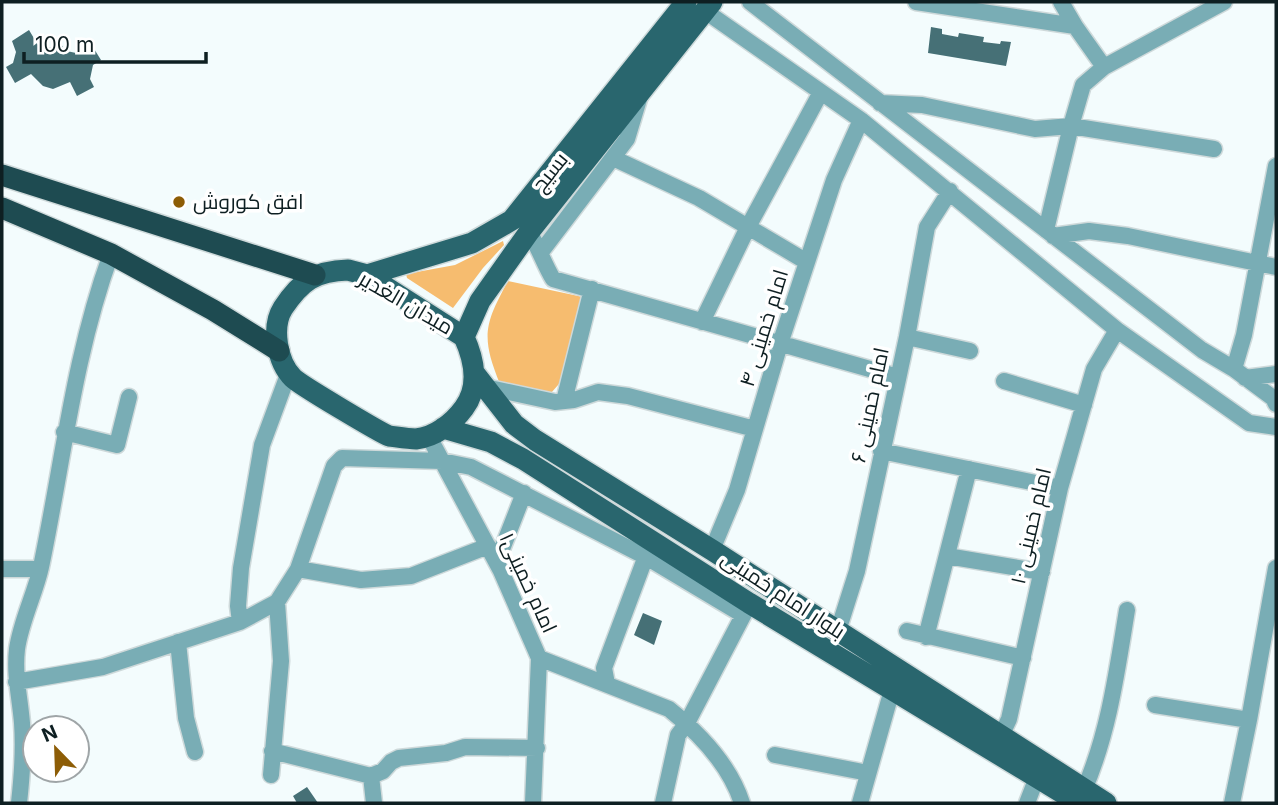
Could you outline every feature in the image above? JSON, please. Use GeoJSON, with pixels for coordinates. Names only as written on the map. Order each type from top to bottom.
{"type":"FeatureCollection","features":[{"type":"Feature","properties":{"kind":"highway"},"geometry":{"type":"LineString","coordinates":[[2,175],[315,275]]}},
{"type":"Feature","properties":{"kind":"highway"},"geometry":{"type":"LineString","coordinates":[[2,208],[111,254],[213,310],[279,351]]}},
{"type":"Feature","properties":{"kind":"main road","name":"بسیج"},"geometry":{"type":"LineString","coordinates":[[367,275],[521,226],[641,91],[701,5]]}},
{"type":"Feature","properties":{"kind":"main road","name":"بسیج"},"geometry":{"type":"LineString","coordinates":[[464,337],[480,301],[521,226],[701,5]]}},
{"type":"Feature","properties":{"kind":"main road","name":"میدان الغدیر"},"geometry":{"type":"LineString","coordinates":[[315,275],[348,270],[367,275],[464,337],[480,380]]}},
{"type":"Feature","properties":{"kind":"main road"},"geometry":{"type":"LineString","coordinates":[[315,275],[296,288],[280,313],[276,340],[283,363],[293,378],[387,435],[417,439],[452,424],[480,380]]}},
{"type":"Feature","properties":{"kind":"main road","name":"بلوار امام خمینی"},"geometry":{"type":"LineString","coordinates":[[480,380],[514,424],[536,440],[838,631],[1082,796]]}},
{"type":"Feature","properties":{"kind":"main road","name":"بلوار امام خمینی"},"geometry":{"type":"LineString","coordinates":[[436,431],[491,442],[523,460],[649,549],[746,609],[891,690],[990,735],[1037,777],[1105,803]]}},
{"type":"Feature","properties":{"kind":"street"},"geometry":{"type":"LineString","coordinates":[[751,2],[1202,350],[1273,398],[1276,404]]}},
{"type":"Feature","properties":{"kind":"street"},"geometry":{"type":"LineString","coordinates":[[916,2],[1075,26]]}},
{"type":"Feature","properties":{"kind":"street"},"geometry":{"type":"LineString","coordinates":[[1061,2],[1104,67]]}},
{"type":"Feature","properties":{"kind":"street"},"geometry":{"type":"LineString","coordinates":[[1049,233],[1070,126],[1083,85],[1104,67],[1224,2]]}},
{"type":"Feature","properties":{"kind":"street"},"geometry":{"type":"LineString","coordinates":[[701,5],[861,120],[1117,330],[1250,423],[1276,427]]}},
{"type":"Feature","properties":{"kind":"street"},"geometry":{"type":"LineString","coordinates":[[541,252],[628,139],[641,91]]}},
{"type":"Feature","properties":{"kind":"street"},"geometry":{"type":"LineString","coordinates":[[702,322],[748,227],[821,92]]}},
{"type":"Feature","properties":{"kind":"street"},"geometry":{"type":"LineString","coordinates":[[880,103],[922,105],[1035,129],[1070,126],[1214,149]]}},
{"type":"Feature","properties":{"kind":"street","name":"امام خمینی ۴"},"geometry":{"type":"LineString","coordinates":[[712,550],[737,490],[780,344],[834,180],[861,120]]}},
{"type":"Feature","properties":{"kind":"street"},"geometry":{"type":"LineString","coordinates":[[613,158],[699,198],[807,262]]}},
{"type":"Feature","properties":{"kind":"street"},"geometry":{"type":"LineString","coordinates":[[1240,374],[1276,166]]}},
{"type":"Feature","properties":{"kind":"street","name":"امام خمینی ۶"},"geometry":{"type":"LineString","coordinates":[[838,631],[857,570],[907,337],[927,227],[950,191]]}},
{"type":"Feature","properties":{"kind":"street"},"geometry":{"type":"LineString","coordinates":[[521,226],[541,252],[553,279],[898,377]]}},
{"type":"Feature","properties":{"kind":"street"},"geometry":{"type":"LineString","coordinates":[[1049,233],[1089,230],[1276,267]]}},
{"type":"Feature","properties":{"kind":"street"},"geometry":{"type":"LineString","coordinates":[[19,803],[23,763],[22,721],[16,682],[18,648],[40,569],[64,432],[95,299],[111,254]]}},
{"type":"Feature","properties":{"kind":"street"},"geometry":{"type":"LineString","coordinates":[[564,401],[592,289]]}},
{"type":"Feature","properties":{"kind":"street","name":"امام خمینی ۱۰"},"geometry":{"type":"LineString","coordinates":[[990,735],[1009,719],[1060,488],[1094,369],[1117,330]]}},
{"type":"Feature","properties":{"kind":"street"},"geometry":{"type":"LineString","coordinates":[[907,337],[970,351]]}},
{"type":"Feature","properties":{"kind":"street"},"geometry":{"type":"LineString","coordinates":[[240,622],[238,606],[241,568],[262,445],[289,372]]}},
{"type":"Feature","properties":{"kind":"street"},"geometry":{"type":"LineString","coordinates":[[1240,374],[1276,374]]}},
{"type":"Feature","properties":{"kind":"street"},"geometry":{"type":"LineString","coordinates":[[480,380],[555,402],[574,400],[598,391],[628,396],[755,429]]}},
{"type":"Feature","properties":{"kind":"street"},"geometry":{"type":"LineString","coordinates":[[1004,381],[1084,405]]}},
{"type":"Feature","properties":{"kind":"street"},"geometry":{"type":"LineString","coordinates":[[64,432],[117,445],[129,397]]}},
{"type":"Feature","properties":{"kind":"street","name":"امام خمینی۱"},"geometry":{"type":"LineString","coordinates":[[436,431],[442,461],[496,562],[539,658],[533,803]]}},
{"type":"Feature","properties":{"kind":"street"},"geometry":{"type":"LineString","coordinates":[[881,451],[1060,488]]}},
{"type":"Feature","properties":{"kind":"street"},"geometry":{"type":"LineString","coordinates":[[16,682],[103,667],[240,622],[277,602],[298,569],[334,466],[342,458],[442,461],[471,467],[649,549],[604,668],[607,684]]}},
{"type":"Feature","properties":{"kind":"street"},"geometry":{"type":"LineString","coordinates":[[926,637],[969,469]]}},
{"type":"Feature","properties":{"kind":"street"},"geometry":{"type":"LineString","coordinates":[[496,562],[524,493]]}},
{"type":"Feature","properties":{"kind":"street"},"geometry":{"type":"LineString","coordinates":[[298,569],[361,580],[411,576],[488,546]]}},
{"type":"Feature","properties":{"kind":"street"},"geometry":{"type":"LineString","coordinates":[[947,556],[1042,572]]}},
{"type":"Feature","properties":{"kind":"street"},"geometry":{"type":"LineString","coordinates":[[1232,803],[1250,720],[1276,568]]}},
{"type":"Feature","properties":{"kind":"street"},"geometry":{"type":"LineString","coordinates":[[2,569],[40,569]]}},
{"type":"Feature","properties":{"kind":"street"},"geometry":{"type":"LineString","coordinates":[[271,775],[281,662],[277,602]]}},
{"type":"Feature","properties":{"kind":"street"},"geometry":{"type":"LineString","coordinates":[[663,803],[678,736],[746,609]]}},
{"type":"Feature","properties":{"kind":"street"},"geometry":{"type":"LineString","coordinates":[[1082,796],[1099,756],[1127,610]]}},
{"type":"Feature","properties":{"kind":"street"},"geometry":{"type":"LineString","coordinates":[[907,631],[1023,658]]}},
{"type":"Feature","properties":{"kind":"street"},"geometry":{"type":"LineString","coordinates":[[178,642],[186,718],[195,752]]}},
{"type":"Feature","properties":{"kind":"street"},"geometry":{"type":"LineString","coordinates":[[539,658],[669,709],[687,723],[720,761],[739,801]]}},
{"type":"Feature","properties":{"kind":"street"},"geometry":{"type":"LineString","coordinates":[[860,803],[891,690]]}},
{"type":"Feature","properties":{"kind":"street"},"geometry":{"type":"LineString","coordinates":[[1155,705],[1250,720]]}},
{"type":"Feature","properties":{"kind":"street"},"geometry":{"type":"LineString","coordinates":[[272,751],[372,776],[399,758],[446,753],[465,747],[537,748]]}},
{"type":"Feature","properties":{"kind":"street"},"geometry":{"type":"LineString","coordinates":[[775,755],[868,773]]}},
{"type":"Feature","properties":{"kind":"street"},"geometry":{"type":"LineString","coordinates":[[372,776],[374,803]]}},
{"type":"Feature","properties":{"kind":"street"},"geometry":{"type":"LineString","coordinates":[[1027,803],[1037,777]]}},
{"type":"Feature","properties":{"kind":"shaded area"},"geometry":{"type":"Polygon","coordinates":[[[503,241],[504,245],[453,308],[407,278],[406,274],[455,265],[503,241]]]}},
{"type":"Feature","properties":{"kind":"shaded area"},"geometry":{"type":"Polygon","coordinates":[[[508,281],[583,297],[566,376],[551,393],[500,384],[490,354],[488,331],[494,309],[508,281]]]}},
{"type":"Feature","properties":{"kind":"building"},"geometry":{"type":"Polygon","coordinates":[[[931,27],[942,29],[942,34],[958,37],[959,33],[984,37],[983,42],[1011,42],[1006,66],[928,53],[931,27]]]}},
{"type":"Feature","properties":{"kind":"building"},"geometry":{"type":"Polygon","coordinates":[[[29,30],[38,45],[52,48],[53,44],[63,46],[62,50],[76,53],[91,44],[101,60],[93,65],[90,79],[94,87],[77,96],[70,82],[53,89],[43,86],[31,74],[15,83],[6,67],[13,63],[16,52],[12,41],[29,30]]]}},
{"type":"Feature","properties":{"kind":"building"},"geometry":{"type":"Polygon","coordinates":[[[643,613],[662,621],[654,645],[634,635],[643,613]]]}},
{"type":"Feature","properties":{"kind":"building"},"geometry":{"type":"Polygon","coordinates":[[[307,787],[318,803],[297,803],[293,796],[307,787]]]}},
{"type":"Feature","properties":{"kind":"place","name":"افق کوروش"},"geometry":{"type":"Point","coordinates":[179,202]}}]}
